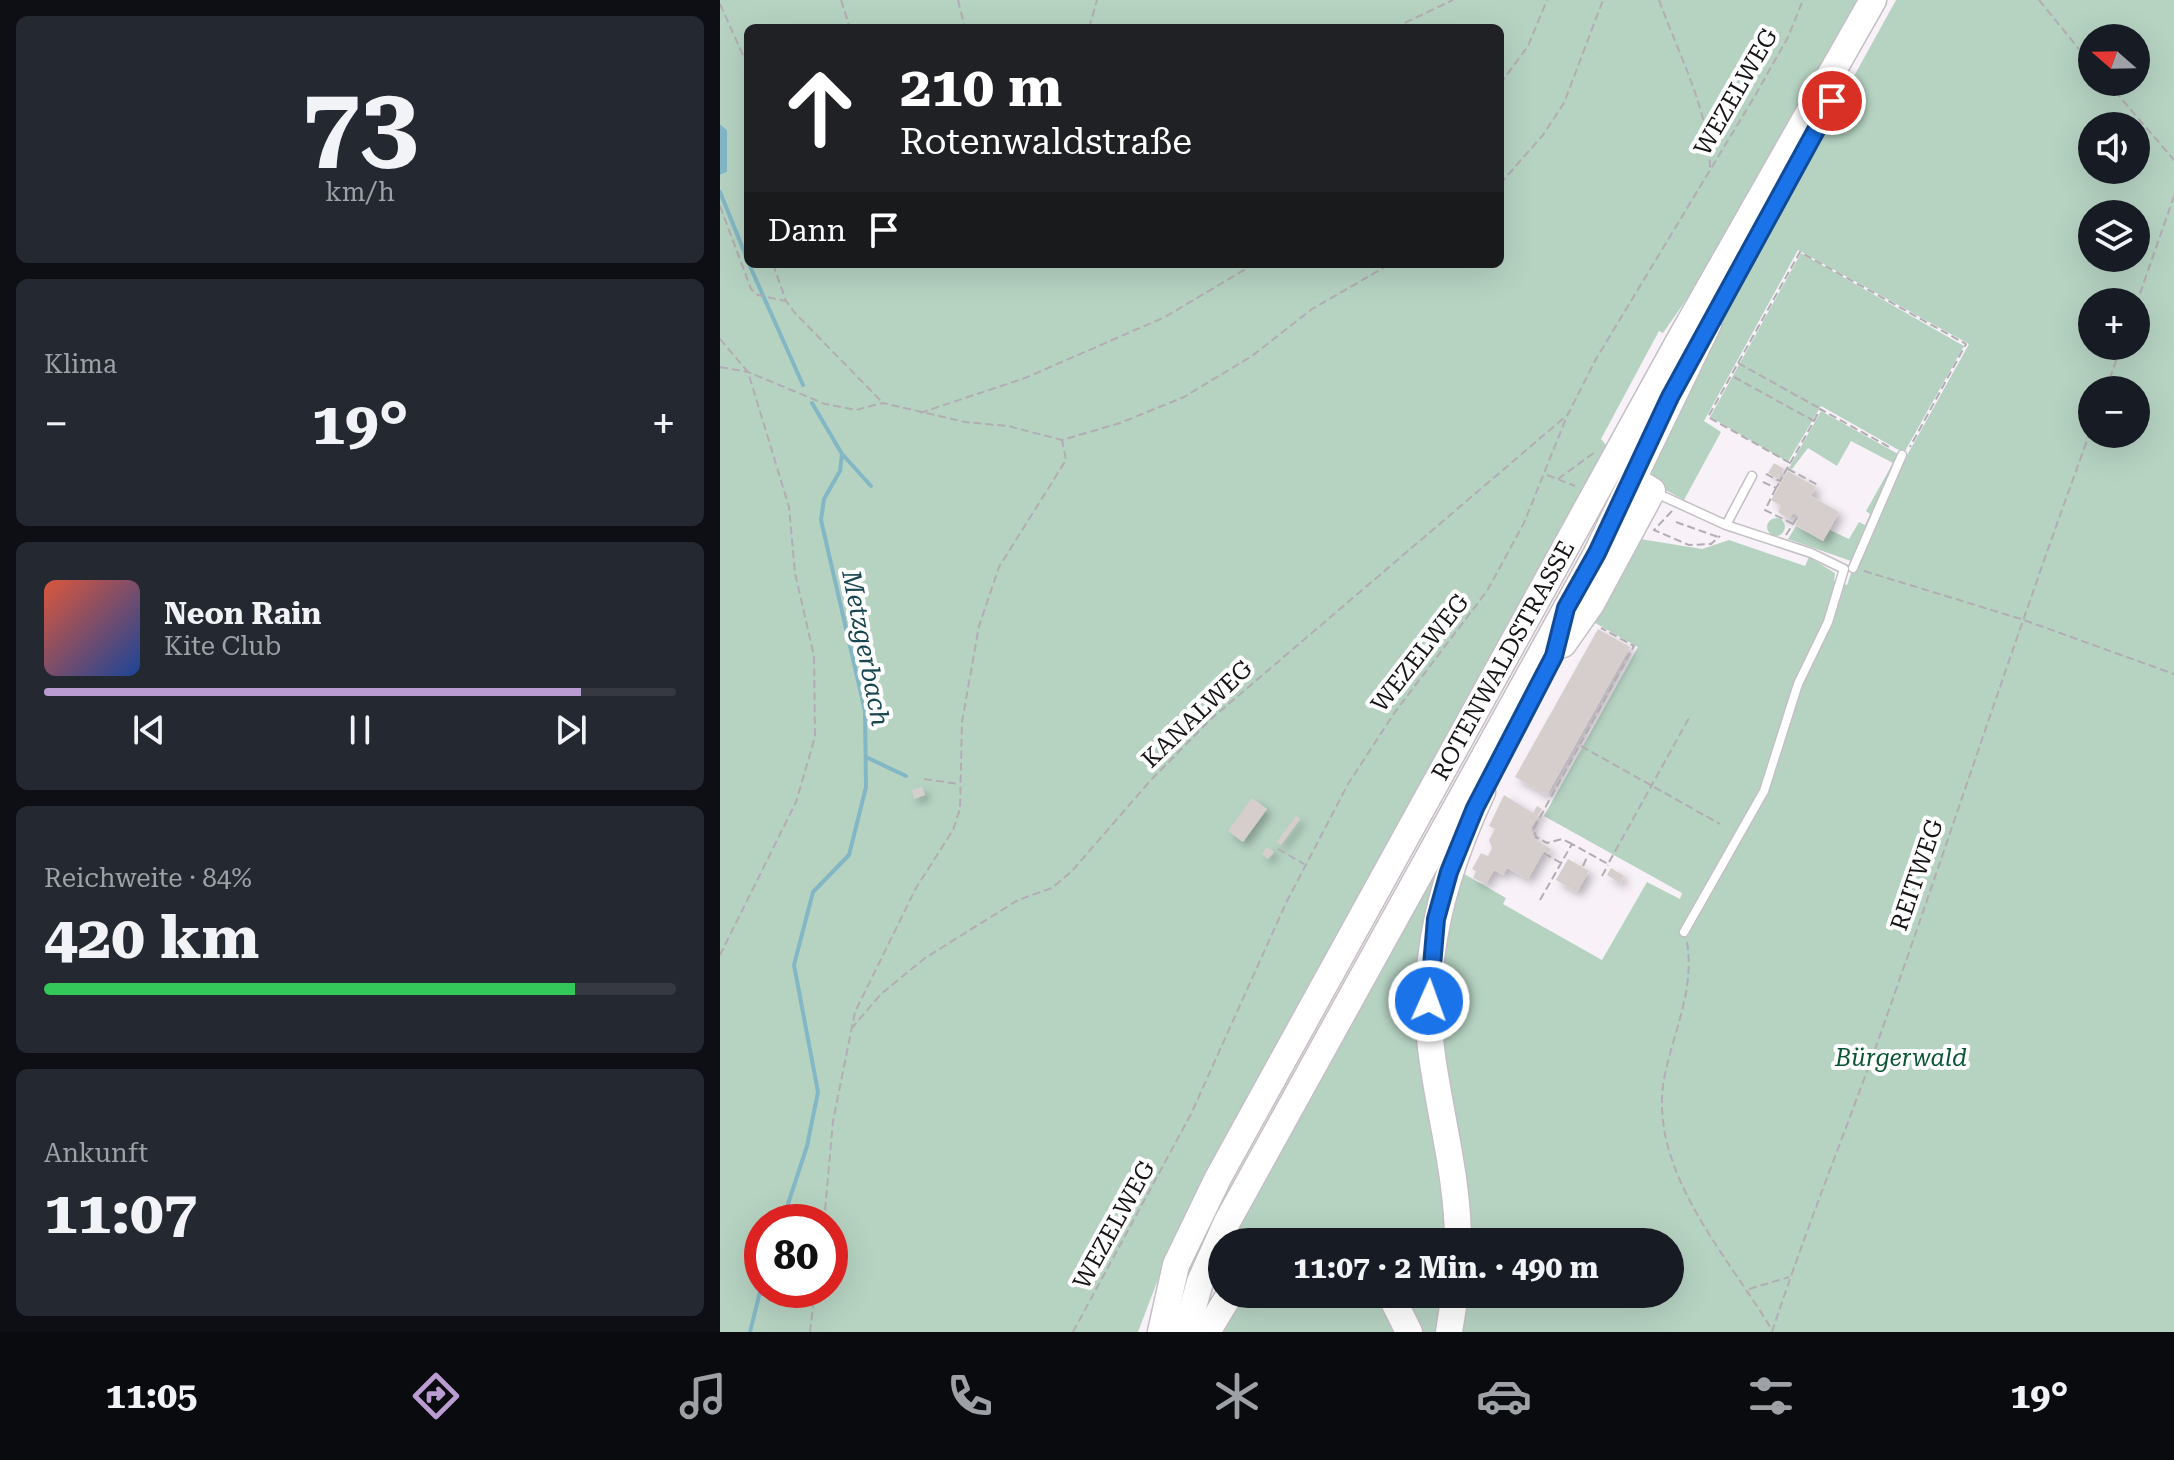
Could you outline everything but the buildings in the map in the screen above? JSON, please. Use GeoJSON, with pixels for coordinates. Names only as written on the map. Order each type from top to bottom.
{"type":"FeatureCollection","features":[{"type":"Feature","properties":{"kind":"highway","name":"ROTENWALDSTRASSE"},"geometry":{"type":"LineString","coordinates":[[1161,1332],[1168,1289],[1183,1248],[1218,1178],[1682,336],[1873,0]]}},
{"type":"Feature","properties":{"kind":"highway","name":"ROTENWALDSTRASSE"},"geometry":{"type":"LineString","coordinates":[[1554,656],[1591,604],[1718,306],[1888,0]]}},
{"type":"Feature","properties":{"kind":"highway","name":"ROTENWALDSTRASSE"},"geometry":{"type":"LineString","coordinates":[[1186,1332],[1211,1254],[1241,1194],[1597,553],[1642,485]]}},
{"type":"Feature","properties":{"kind":"highway"},"geometry":{"type":"LineString","coordinates":[[1457,1228],[1454,1175],[1431,1047],[1429,988],[1433,936],[1449,872],[1475,808],[1554,656],[1566,608]]}},
{"type":"Feature","properties":{"kind":"highway"},"geometry":{"type":"LineString","coordinates":[[1149,1332],[1168,1289]]}},
{"type":"Feature","properties":{"kind":"highway"},"geometry":{"type":"LineString","coordinates":[[1207,1332],[1222,1308]]}},
{"type":"Feature","properties":{"kind":"highway"},"geometry":{"type":"LineString","coordinates":[[1397,1308],[1409,1332]]}},
{"type":"Feature","properties":{"kind":"highway"},"geometry":{"type":"LineString","coordinates":[[1449,1332],[1453,1308]]}},
{"type":"Feature","properties":{"kind":"lane"},"geometry":{"type":"LineString","coordinates":[[1853,568],[1902,455]]}},
{"type":"Feature","properties":{"kind":"lane"},"geometry":{"type":"LineString","coordinates":[[1726,525],[1752,476]]}},
{"type":"Feature","properties":{"kind":"lane"},"geometry":{"type":"LineString","coordinates":[[1642,485],[1676,504],[1726,525],[1841,566],[1844,578],[1828,622],[1798,684],[1764,791],[1684,932]]}},
{"type":"Feature","properties":{"kind":"path"},"geometry":{"type":"LineString","coordinates":[[841,0],[849,24]]}},
{"type":"Feature","properties":{"kind":"path"},"geometry":{"type":"LineString","coordinates":[[958,0],[964,24]]}},
{"type":"Feature","properties":{"kind":"path"},"geometry":{"type":"LineString","coordinates":[[1090,24],[1097,0]]}},
{"type":"Feature","properties":{"kind":"path"},"geometry":{"type":"LineString","coordinates":[[1402,24],[1453,0]]}},
{"type":"Feature","properties":{"kind":"path"},"geometry":{"type":"LineString","coordinates":[[1504,79],[1528,46],[1547,0]]}},
{"type":"Feature","properties":{"kind":"path"},"geometry":{"type":"LineString","coordinates":[[1504,179],[1543,135],[1564,103],[1603,0]]}},
{"type":"Feature","properties":{"kind":"path"},"geometry":{"type":"LineString","coordinates":[[1659,0],[1697,104],[1710,151],[1710,170]]}},
{"type":"Feature","properties":{"kind":"path","name":"WEZELWEG"},"geometry":{"type":"LineString","coordinates":[[1073,1332],[1210,1076],[1305,864],[1375,740],[1487,591],[1546,475],[1567,416],[1611,332],[1788,37],[1803,0]]}},
{"type":"Feature","properties":{"kind":"path"},"geometry":{"type":"LineString","coordinates":[[2039,0],[2078,48]]}},
{"type":"Feature","properties":{"kind":"path"},"geometry":{"type":"LineString","coordinates":[[720,4],[744,57]]}},
{"type":"Feature","properties":{"kind":"path"},"geometry":{"type":"LineString","coordinates":[[2119,96],[2174,160]]}},
{"type":"Feature","properties":{"kind":"path"},"geometry":{"type":"LineString","coordinates":[[2142,288],[2174,196]]}},
{"type":"Feature","properties":{"kind":"path"},"geometry":{"type":"LineString","coordinates":[[720,206],[744,268]]}},
{"type":"Feature","properties":{"kind":"path"},"geometry":{"type":"LineString","coordinates":[[1738,363],[1905,456],[1966,344],[1800,252],[1738,363],[1732,376],[1708,417],[1790,463]]}},
{"type":"Feature","properties":{"kind":"path"},"geometry":{"type":"LineString","coordinates":[[744,268],[753,291],[758,295],[786,301]]}},
{"type":"Feature","properties":{"kind":"path"},"geometry":{"type":"LineString","coordinates":[[774,268],[786,301],[883,403]]}},
{"type":"Feature","properties":{"kind":"path"},"geometry":{"type":"LineString","coordinates":[[920,413],[1025,378],[1165,317],[1247,268]]}},
{"type":"Feature","properties":{"kind":"path"},"geometry":{"type":"LineString","coordinates":[[720,367],[748,372],[825,404],[856,410],[883,403],[965,422],[1008,426],[1062,440],[1120,423],[1184,397],[1252,356],[1312,309],[1383,268]]}},
{"type":"Feature","properties":{"kind":"path"},"geometry":{"type":"LineString","coordinates":[[720,339],[748,372],[789,507],[795,573],[814,656],[815,737],[796,802],[720,952]]}},
{"type":"Feature","properties":{"kind":"path"},"geometry":{"type":"LineString","coordinates":[[1732,376],[1814,421]]}},
{"type":"Feature","properties":{"kind":"path"},"geometry":{"type":"LineString","coordinates":[[1798,516],[1793,524],[1765,510],[1820,409]]}},
{"type":"Feature","properties":{"kind":"path","name":"KANALWEG"},"geometry":{"type":"LineString","coordinates":[[851,1029],[881,994],[925,958],[1018,900],[1052,888],[1072,871],[1150,781],[1211,719],[1323,620],[1426,539],[1567,416]]}},
{"type":"Feature","properties":{"kind":"path"},"geometry":{"type":"LineString","coordinates":[[826,1204],[833,1121],[855,1012],[916,888],[953,830],[960,809],[962,722],[979,626],[999,567],[1066,460],[1062,440]]}},
{"type":"Feature","properties":{"kind":"path"},"geometry":{"type":"LineString","coordinates":[[1558,479],[1600,446]]}},
{"type":"Feature","properties":{"kind":"path","name":"REITWEG"},"geometry":{"type":"LineString","coordinates":[[1773,1331],[1789,1277],[1878,1041],[2021,619],[2084,448]]}},
{"type":"Feature","properties":{"kind":"path"},"geometry":{"type":"LineString","coordinates":[[1787,468],[1818,485]]}},
{"type":"Feature","properties":{"kind":"path"},"geometry":{"type":"LineString","coordinates":[[1776,488],[1759,479],[1762,472],[1780,481]]}},
{"type":"Feature","properties":{"kind":"path"},"geometry":{"type":"LineString","coordinates":[[1546,475],[1581,489]]}},
{"type":"Feature","properties":{"kind":"path"},"geometry":{"type":"LineString","coordinates":[[1676,504],[1654,530],[1689,545],[1711,544],[1720,537],[1726,525]]}},
{"type":"Feature","properties":{"kind":"path"},"geometry":{"type":"LineString","coordinates":[[1676,522],[1720,537]]}},
{"type":"Feature","properties":{"kind":"path"},"geometry":{"type":"LineString","coordinates":[[1853,568],[2021,619],[2174,674]]}},
{"type":"Feature","properties":{"kind":"path"},"geometry":{"type":"LineString","coordinates":[[1601,628],[1634,646],[1534,828],[1536,837],[1547,843],[1562,839],[1608,864]]}},
{"type":"Feature","properties":{"kind":"path"},"geometry":{"type":"LineString","coordinates":[[1602,876],[1689,718]]}},
{"type":"Feature","properties":{"kind":"path"},"geometry":{"type":"LineString","coordinates":[[1580,745],[1720,824]]}},
{"type":"Feature","properties":{"kind":"path"},"geometry":{"type":"LineString","coordinates":[[924,779],[960,784]]}},
{"type":"Feature","properties":{"kind":"path"},"geometry":{"type":"LineString","coordinates":[[1540,900],[1572,844]]}},
{"type":"Feature","properties":{"kind":"path"},"geometry":{"type":"LineString","coordinates":[[1278,849],[1305,864]]}},
{"type":"Feature","properties":{"kind":"path"},"geometry":{"type":"LineString","coordinates":[[1544,853],[1562,863]]}},
{"type":"Feature","properties":{"kind":"path"},"geometry":{"type":"LineString","coordinates":[[1583,866],[1589,853]]}},
{"type":"Feature","properties":{"kind":"path"},"geometry":{"type":"LineString","coordinates":[[1684,932],[1690,976],[1665,1077],[1660,1113],[1664,1141],[1720,1254],[1748,1289],[1773,1331]]}},
{"type":"Feature","properties":{"kind":"path"},"geometry":{"type":"LineString","coordinates":[[1748,1289],[1789,1277]]}},
{"type":"Feature","properties":{"kind":"path"},"geometry":{"type":"LineString","coordinates":[[810,1332],[813,1308]]}},
{"type":"Feature","properties":{"kind":"green space"},"geometry":{"type":"Polygon","coordinates":[[[720,0],[1862,0],[1725,244],[1663,333],[1659,331],[1601,439],[1606,445],[1592,476],[1200,1188],[1167,1256],[1138,1332],[720,1332],[720,175],[727,172],[727,130],[720,124],[720,0]]]}},
{"type":"Feature","properties":{"kind":"green space","name":"Bürgerwald"},"geometry":{"type":"Polygon","coordinates":[[[1896,0],[2174,0],[2174,1332],[1460,1332],[1464,1308],[1684,1308],[1684,1228],[1467,1228],[1445,1071],[1439,985],[1459,871],[1506,898],[1503,904],[1602,960],[1647,882],[1680,899],[1682,893],[1544,816],[1638,647],[1588,619],[1640,539],[1702,549],[1729,540],[1805,566],[1809,557],[1835,573],[1834,581],[1847,585],[1905,459],[1969,344],[1798,250],[1704,421],[1721,432],[1684,500],[1656,485],[1651,477],[1659,447],[1716,326],[1896,0]]]}},
{"type":"Feature","properties":{"kind":"green space"},"geometry":{"type":"Polygon","coordinates":[[[1801,253],[1964,346],[1904,453],[1821,406],[1788,462],[1710,417],[1801,253]]]}},
{"type":"Feature","properties":{"kind":"green space"},"geometry":{"type":"Polygon","coordinates":[[[1821,411],[1900,455],[1851,561],[1788,539],[1796,526],[1823,541],[1830,530],[1849,539],[1859,522],[1865,525],[1870,514],[1866,511],[1893,463],[1851,441],[1837,466],[1808,448],[1792,469],[1789,468],[1821,411]]]}},
{"type":"Feature","properties":{"kind":"green space"},"geometry":{"type":"Polygon","coordinates":[[[1772,518],[1780,518],[1785,527],[1783,534],[1772,536],[1767,531],[1767,523],[1772,518]]]}},
{"type":"Feature","properties":{"kind":"green space"},"geometry":{"type":"Polygon","coordinates":[[[1445,845],[1436,880],[1441,1150],[1446,1228],[1234,1228],[1445,845]]]}},
{"type":"Feature","properties":{"kind":"green space"},"geometry":{"type":"Polygon","coordinates":[[[1232,1308],[1387,1308],[1400,1332],[1217,1332],[1232,1308]]]}},
{"type":"Feature","properties":{"kind":"green space"},"geometry":{"type":"Polygon","coordinates":[[[1410,1308],[1442,1308],[1438,1332],[1420,1332],[1410,1308]]]}},
{"type":"Feature","properties":{"kind":"water"},"geometry":{"type":"Polygon","coordinates":[[[720,124],[727,130],[727,172],[720,175],[720,124]]]}},
{"type":"Feature","properties":{"kind":"waterway","name":"Metzgerbach"},"geometry":{"type":"LineString","coordinates":[[720,192],[744,251]]}},
{"type":"Feature","properties":{"kind":"waterway","name":"Metzgerbach"},"geometry":{"type":"LineString","coordinates":[[751,268],[803,385]]}},
{"type":"Feature","properties":{"kind":"waterway","name":"Metzgerbach"},"geometry":{"type":"LineString","coordinates":[[788,1204],[807,1146],[818,1092],[794,965],[813,892],[849,855],[866,787],[865,711],[821,520],[824,499],[840,471],[842,454],[812,403]]}},
{"type":"Feature","properties":{"kind":"waterway"},"geometry":{"type":"LineString","coordinates":[[843,455],[871,486]]}},
{"type":"Feature","properties":{"kind":"waterway"},"geometry":{"type":"LineString","coordinates":[[866,757],[906,776]]}},
{"type":"Feature","properties":{"kind":"waterway","name":"Metzgerbach"},"geometry":{"type":"LineString","coordinates":[[750,1332],[756,1308]]}},
{"type":"Feature","properties":{"kind":"route"},"geometry":{"type":"LineString","coordinates":[[1429,1001],[1431,956],[1441,897],[1475,808],[1554,656],[1566,608],[1597,553],[1670,397],[1832,101]]}}]}
